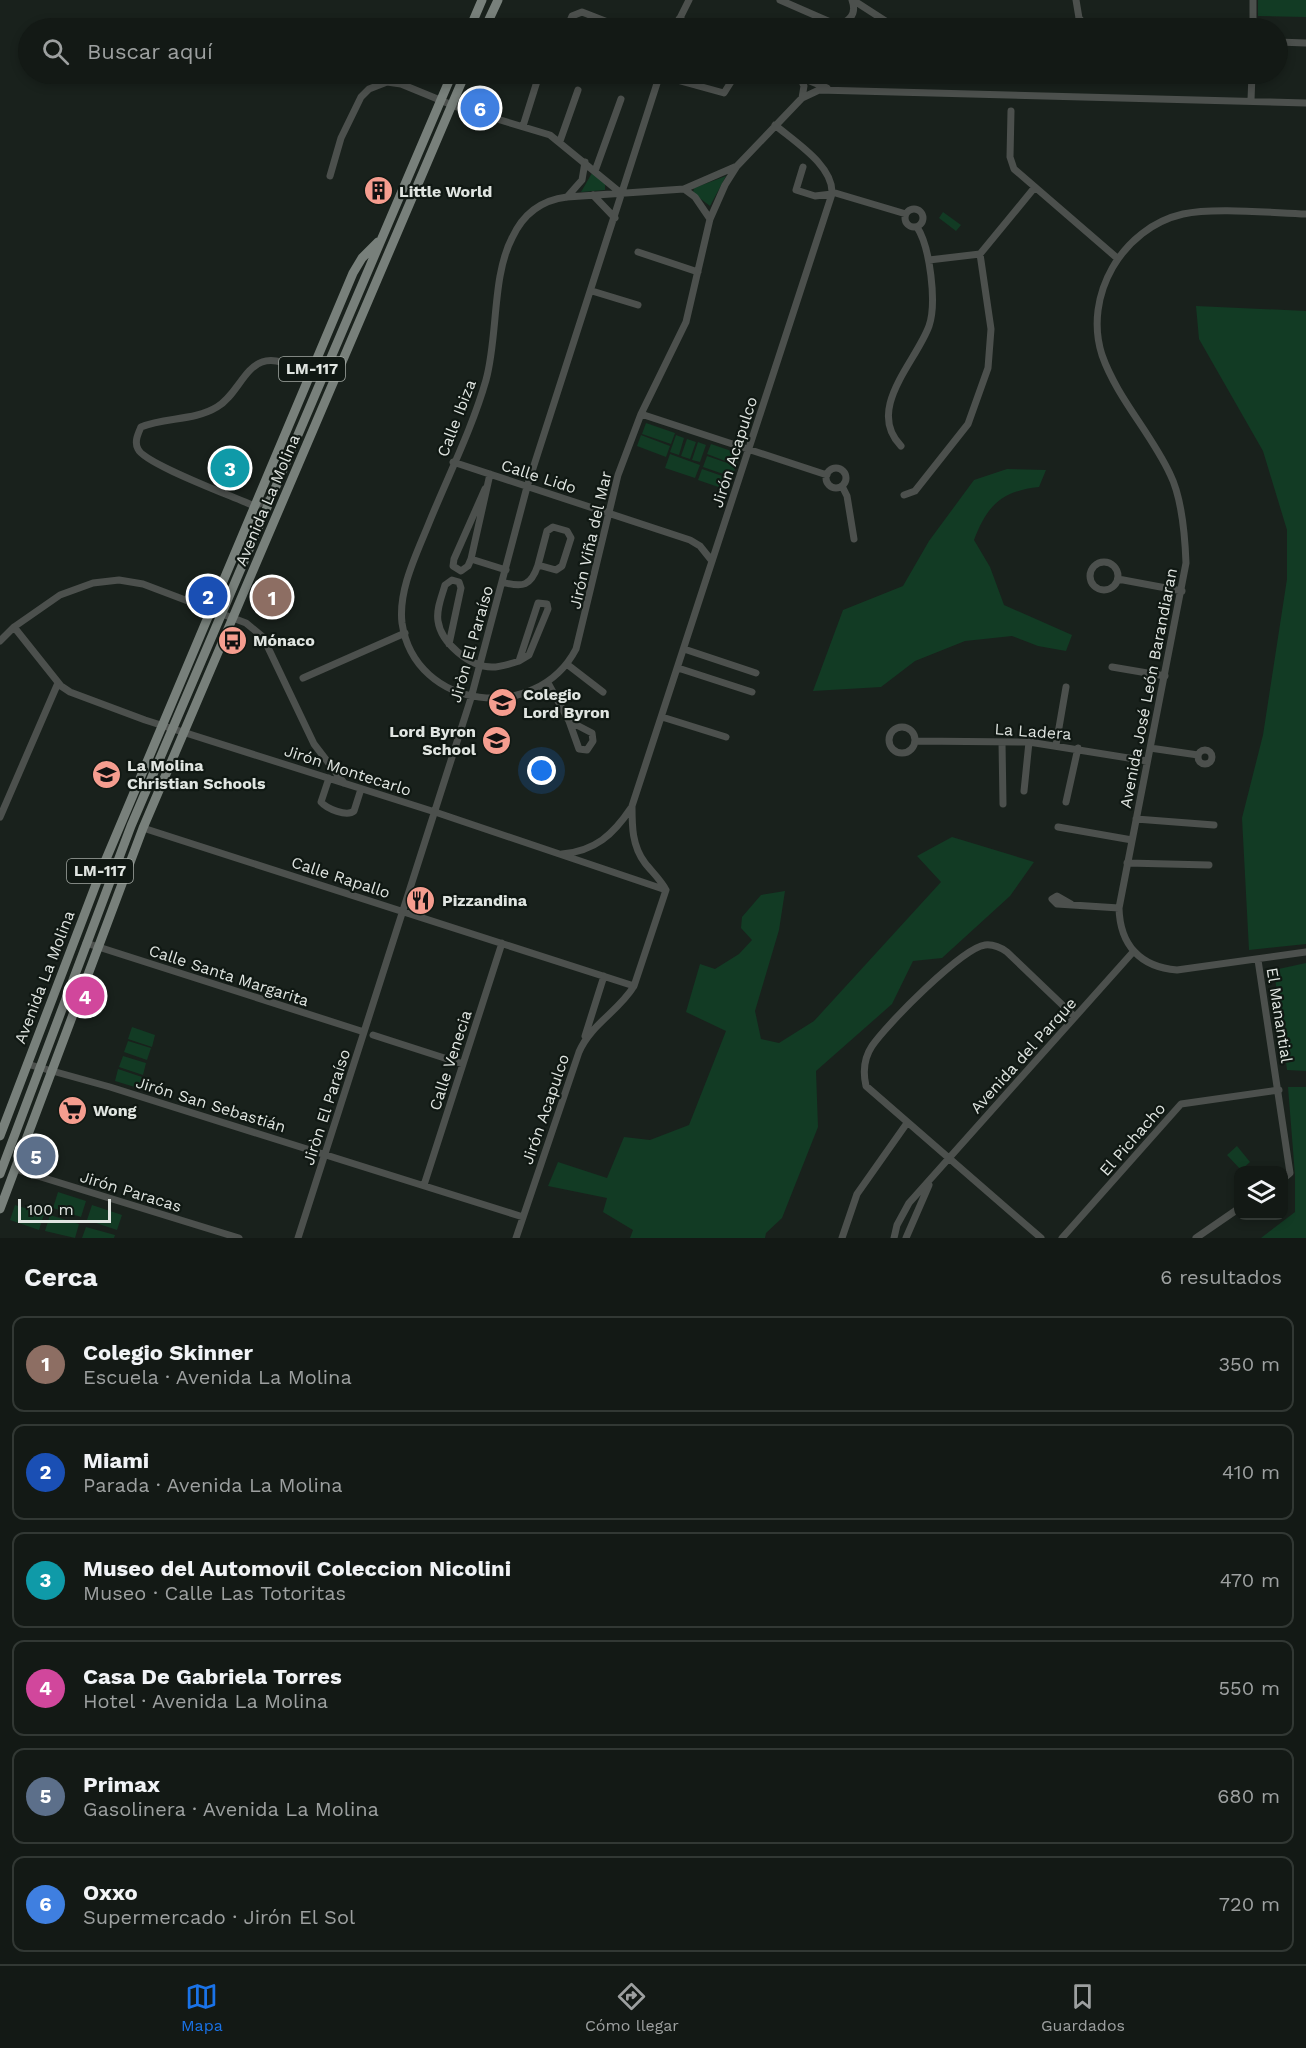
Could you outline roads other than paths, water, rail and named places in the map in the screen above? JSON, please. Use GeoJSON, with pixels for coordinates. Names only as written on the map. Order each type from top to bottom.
{"type":"FeatureCollection","features":[{"type":"Feature","properties":{"kind":"main road"},"geometry":{"type":"LineString","coordinates":[[474,18],[482,0]]}},
{"type":"Feature","properties":{"kind":"main road"},"geometry":{"type":"LineString","coordinates":[[490,18],[498,0]]}},
{"type":"Feature","properties":{"kind":"main road","name":"Avenida La Molina"},"geometry":{"type":"LineString","coordinates":[[1,1168],[86,943],[172,728],[448,84]]}},
{"type":"Feature","properties":{"kind":"main road","name":"Avenida La Molina"},"geometry":{"type":"LineString","coordinates":[[0,1209],[143,828],[460,84]]}},
{"type":"Feature","properties":{"kind":"main road","name":"Avenida La Molina"},"geometry":{"type":"LineString","coordinates":[[0,1136],[100,870],[209,609],[356,267],[381,239]]}},
{"type":"Feature","properties":{"kind":"main road"},"geometry":{"type":"LineString","coordinates":[[352,308],[386,261]]}},
{"type":"Feature","properties":{"kind":"main road"},"geometry":{"type":"LineString","coordinates":[[22,1115],[27,1138]]}},
{"type":"Feature","properties":{"kind":"main road"},"geometry":{"type":"LineString","coordinates":[[0,1186],[15,1169]]}},
{"type":"Feature","properties":{"kind":"street"},"geometry":{"type":"LineString","coordinates":[[680,18],[689,0]]}},
{"type":"Feature","properties":{"kind":"street"},"geometry":{"type":"LineString","coordinates":[[780,0],[820,18]]}},
{"type":"Feature","properties":{"kind":"street"},"geometry":{"type":"LineString","coordinates":[[851,18],[855,7],[853,0]]}},
{"type":"Feature","properties":{"kind":"street"},"geometry":{"type":"LineString","coordinates":[[853,0],[881,18]]}},
{"type":"Feature","properties":{"kind":"street"},"geometry":{"type":"LineString","coordinates":[[1076,0],[1079,18]]}},
{"type":"Feature","properties":{"kind":"street"},"geometry":{"type":"LineString","coordinates":[[1253,0],[1253,18]]}},
{"type":"Feature","properties":{"kind":"street"},"geometry":{"type":"LineString","coordinates":[[571,18],[582,12],[597,18]]}},
{"type":"Feature","properties":{"kind":"street"},"geometry":{"type":"LineString","coordinates":[[1288,42],[1306,43]]}},
{"type":"Feature","properties":{"kind":"street"},"geometry":{"type":"LineString","coordinates":[[330,176],[341,138],[362,97],[369,89],[382,84]]}},
{"type":"Feature","properties":{"kind":"street"},"geometry":{"type":"LineString","coordinates":[[401,84],[451,105],[544,133],[560,141],[622,194]]}},
{"type":"Feature","properties":{"kind":"street"},"geometry":{"type":"LineString","coordinates":[[523,126],[536,84]]}},
{"type":"Feature","properties":{"kind":"street","name":"Jiròn El Paraíso"},"geometry":{"type":"LineString","coordinates":[[298,1238],[471,698],[527,487],[592,291],[656,84]]}},
{"type":"Feature","properties":{"kind":"street"},"geometry":{"type":"LineString","coordinates":[[693,84],[724,93],[730,84]]}},
{"type":"Feature","properties":{"kind":"street"},"geometry":{"type":"LineString","coordinates":[[802,98],[803,84]]}},
{"type":"Feature","properties":{"kind":"street"},"geometry":{"type":"LineString","coordinates":[[818,84],[832,90]]}},
{"type":"Feature","properties":{"kind":"street"},"geometry":{"type":"LineString","coordinates":[[1251,84],[1251,100]]}},
{"type":"Feature","properties":{"kind":"street"},"geometry":{"type":"LineString","coordinates":[[560,141],[578,90]]}},
{"type":"Feature","properties":{"kind":"street"},"geometry":{"type":"LineString","coordinates":[[737,166],[802,98],[819,90],[1306,103]]}},
{"type":"Feature","properties":{"kind":"street"},"geometry":{"type":"LineString","coordinates":[[595,171],[621,99]]}},
{"type":"Feature","properties":{"kind":"street"},"geometry":{"type":"LineString","coordinates":[[1011,111],[1011,163],[1016,172],[1117,258]]}},
{"type":"Feature","properties":{"kind":"street"},"geometry":{"type":"LineString","coordinates":[[775,125],[824,169],[831,180],[832,193]]}},
{"type":"Feature","properties":{"kind":"street"},"geometry":{"type":"LineString","coordinates":[[567,197],[582,180],[585,162]]}},
{"type":"Feature","properties":{"kind":"street","name":"Calle Ibiza"},"geometry":{"type":"LineString","coordinates":[[471,698],[450,688],[417,659],[405,633],[402,604],[413,561],[488,372],[505,255],[512,237],[522,221],[550,199],[684,189],[737,166]]}},
{"type":"Feature","properties":{"kind":"street","name":"Jirón Viña del Mar"},"geometry":{"type":"LineString","coordinates":[[471,698],[492,700],[520,694],[548,683],[568,665],[582,632],[607,512],[618,475],[641,414],[686,322],[710,219],[725,185],[737,166]]}},
{"type":"Feature","properties":{"kind":"street"},"geometry":{"type":"LineString","coordinates":[[803,167],[796,190],[815,196],[832,193],[906,214],[914,209],[920,212],[922,222],[917,226],[907,224],[906,214]]}},
{"type":"Feature","properties":{"kind":"street"},"geometry":{"type":"LineString","coordinates":[[929,260],[980,254],[1035,187]]}},
{"type":"Feature","properties":{"kind":"street"},"geometry":{"type":"LineString","coordinates":[[684,189],[695,196],[710,219]]}},
{"type":"Feature","properties":{"kind":"street","name":"Jirón Acapulco"},"geometry":{"type":"LineString","coordinates":[[559,854],[579,852],[601,842],[616,831],[632,806],[832,193]]}},
{"type":"Feature","properties":{"kind":"street"},"geometry":{"type":"LineString","coordinates":[[594,195],[615,218]]}},
{"type":"Feature","properties":{"kind":"street","name":"Avenida José León Barandiaran"},"geometry":{"type":"LineString","coordinates":[[1133,952],[1119,924],[1119,908],[1182,591],[1186,563],[1185,531],[1172,477],[1105,363],[1095,330],[1102,289],[1117,258],[1151,228],[1185,214],[1306,214]]}},
{"type":"Feature","properties":{"kind":"street"},"geometry":{"type":"LineString","coordinates":[[901,446],[892,432],[887,412],[894,390],[930,322],[929,260],[917,226]]}},
{"type":"Feature","properties":{"kind":"street"},"geometry":{"type":"LineString","coordinates":[[638,252],[698,272]]}},
{"type":"Feature","properties":{"kind":"street"},"geometry":{"type":"LineString","coordinates":[[904,495],[915,491],[968,424],[988,368],[991,329],[980,254]]}},
{"type":"Feature","properties":{"kind":"street"},"geometry":{"type":"LineString","coordinates":[[592,291],[638,305]]}},
{"type":"Feature","properties":{"kind":"street"},"geometry":{"type":"LineString","coordinates":[[270,499],[254,506],[148,460],[138,450],[136,439],[141,427],[150,423],[188,418],[216,408],[233,395],[251,369],[262,361],[276,360],[310,374]]}},
{"type":"Feature","properties":{"kind":"street"},"geometry":{"type":"LineString","coordinates":[[641,414],[827,475]]}},
{"type":"Feature","properties":{"kind":"street","name":"Calle Lido"},"geometry":{"type":"LineString","coordinates":[[453,462],[694,542],[712,561]]}},
{"type":"Feature","properties":{"kind":"street"},"geometry":{"type":"LineString","coordinates":[[827,475],[833,468],[842,470],[846,478],[842,486]]}},
{"type":"Feature","properties":{"kind":"street"},"geometry":{"type":"LineString","coordinates":[[485,489],[471,559],[468,566],[461,571],[453,566],[458,548],[490,474]]}},
{"type":"Feature","properties":{"kind":"street"},"geometry":{"type":"LineString","coordinates":[[827,475],[830,486],[842,486]]}},
{"type":"Feature","properties":{"kind":"street"},"geometry":{"type":"LineString","coordinates":[[842,486],[847,496],[854,539]]}},
{"type":"Feature","properties":{"kind":"street"},"geometry":{"type":"LineString","coordinates":[[502,582],[519,587],[526,585],[535,575],[538,565],[550,528],[570,534],[560,569],[538,565]]}},
{"type":"Feature","properties":{"kind":"street"},"geometry":{"type":"LineString","coordinates":[[471,559],[506,570]]}},
{"type":"Feature","properties":{"kind":"street"},"geometry":{"type":"LineString","coordinates":[[1106,562],[1114,566],[1118,579],[1113,587],[1104,590],[1095,587],[1090,575],[1097,564],[1106,562]]}},
{"type":"Feature","properties":{"kind":"street"},"geometry":{"type":"LineString","coordinates":[[1118,579],[1182,591]]}},
{"type":"Feature","properties":{"kind":"street"},"geometry":{"type":"LineString","coordinates":[[0,641],[14,627],[60,595],[93,583],[119,580],[143,584],[251,625],[263,637],[314,744],[344,783]]}},
{"type":"Feature","properties":{"kind":"street"},"geometry":{"type":"LineString","coordinates":[[449,644],[461,588],[459,582],[452,580],[445,585],[438,613],[440,628],[449,644],[480,664],[489,667],[519,662],[529,655],[548,609],[547,604],[538,603],[535,606],[519,662]]}},
{"type":"Feature","properties":{"kind":"street","name":"Jirón Montecarlo"},"geometry":{"type":"LineString","coordinates":[[14,627],[58,683],[70,692],[172,728],[435,812],[666,890]]}},
{"type":"Feature","properties":{"kind":"street"},"geometry":{"type":"LineString","coordinates":[[303,678],[405,633]]}},
{"type":"Feature","properties":{"kind":"street"},"geometry":{"type":"LineString","coordinates":[[684,649],[756,674]]}},
{"type":"Feature","properties":{"kind":"street"},"geometry":{"type":"LineString","coordinates":[[568,665],[603,692]]}},
{"type":"Feature","properties":{"kind":"street"},"geometry":{"type":"LineString","coordinates":[[1112,667],[1165,676]]}},
{"type":"Feature","properties":{"kind":"street"},"geometry":{"type":"LineString","coordinates":[[678,668],[752,692]]}},
{"type":"Feature","properties":{"kind":"street"},"geometry":{"type":"LineString","coordinates":[[0,817],[58,683]]}},
{"type":"Feature","properties":{"kind":"street"},"geometry":{"type":"LineString","coordinates":[[548,683],[569,721]]}},
{"type":"Feature","properties":{"kind":"street"},"geometry":{"type":"LineString","coordinates":[[1056,746],[1066,687]]}},
{"type":"Feature","properties":{"kind":"street"},"geometry":{"type":"LineString","coordinates":[[662,717],[726,737]]}},
{"type":"Feature","properties":{"kind":"street","name":"La Ladera"},"geometry":{"type":"LineString","coordinates":[[915,741],[1029,742],[1078,748],[1148,761]]}},
{"type":"Feature","properties":{"kind":"street"},"geometry":{"type":"LineString","coordinates":[[1002,742],[1003,804]]}},
{"type":"Feature","properties":{"kind":"street"},"geometry":{"type":"LineString","coordinates":[[1024,791],[1029,742]]}},
{"type":"Feature","properties":{"kind":"street"},"geometry":{"type":"LineString","coordinates":[[1066,802],[1078,748]]}},
{"type":"Feature","properties":{"kind":"street"},"geometry":{"type":"LineString","coordinates":[[1150,748],[1198,755]]}},
{"type":"Feature","properties":{"kind":"street"},"geometry":{"type":"LineString","coordinates":[[329,778],[321,802],[327,807],[347,814],[354,811],[362,789]]}},
{"type":"Feature","properties":{"kind":"street","name":"Jirón Acapulco"},"geometry":{"type":"LineString","coordinates":[[516,1238],[569,1075],[582,1044],[591,1031],[627,998],[634,986],[666,890],[643,860],[635,844],[632,806]]}},
{"type":"Feature","properties":{"kind":"street"},"geometry":{"type":"LineString","coordinates":[[1136,819],[1214,825]]}},
{"type":"Feature","properties":{"kind":"street"},"geometry":{"type":"LineString","coordinates":[[1058,827],[1132,840]]}},
{"type":"Feature","properties":{"kind":"street","name":"Calle Rapallo"},"geometry":{"type":"LineString","coordinates":[[143,828],[634,986]]}},
{"type":"Feature","properties":{"kind":"street"},"geometry":{"type":"LineString","coordinates":[[1127,863],[1209,865]]}},
{"type":"Feature","properties":{"kind":"street"},"geometry":{"type":"LineString","coordinates":[[1071,904],[1119,908]]}},
{"type":"Feature","properties":{"kind":"street","name":"Calle Santa Margarita"},"geometry":{"type":"LineString","coordinates":[[86,943],[364,1032]]}},
{"type":"Feature","properties":{"kind":"street","name":"Calle Venecia"},"geometry":{"type":"LineString","coordinates":[[424,1185],[502,943]]}},
{"type":"Feature","properties":{"kind":"street"},"geometry":{"type":"LineString","coordinates":[[1041,1238],[866,1086],[865,1062],[872,1047],[933,980],[969,951],[984,945],[996,945],[1007,951],[1075,1017]]}},
{"type":"Feature","properties":{"kind":"street"},"geometry":{"type":"LineString","coordinates":[[1133,952],[1147,964],[1160,969],[1177,970],[1306,952]]}},
{"type":"Feature","properties":{"kind":"street","name":"Avenida del Parque"},"geometry":{"type":"LineString","coordinates":[[906,1238],[919,1204],[948,1158],[1133,952]]}},
{"type":"Feature","properties":{"kind":"street","name":"El Manantial"},"geometry":{"type":"LineString","coordinates":[[1258,960],[1279,1090],[1290,1173],[1288,1175]]}},
{"type":"Feature","properties":{"kind":"street"},"geometry":{"type":"LineString","coordinates":[[582,1044],[604,976]]}},
{"type":"Feature","properties":{"kind":"street"},"geometry":{"type":"LineString","coordinates":[[373,1035],[463,1064]]}},
{"type":"Feature","properties":{"kind":"street","name":"Jirón San Sebastián"},"geometry":{"type":"LineString","coordinates":[[27,1064],[40,1066],[326,1154],[523,1217]]}},
{"type":"Feature","properties":{"kind":"street","name":"El Pichacho"},"geometry":{"type":"LineString","coordinates":[[1062,1238],[1181,1104],[1279,1090]]}},
{"type":"Feature","properties":{"kind":"street"},"geometry":{"type":"LineString","coordinates":[[842,1238],[857,1194],[907,1123]]}},
{"type":"Feature","properties":{"kind":"street","name":"Jirón Paracas"},"geometry":{"type":"LineString","coordinates":[[15,1169],[240,1238]]}},
{"type":"Feature","properties":{"kind":"street","name":"Avenida del Parque"},"geometry":{"type":"LineString","coordinates":[[894,1238],[897,1225],[909,1203],[934,1178]]}},
{"type":"Feature","properties":{"kind":"street"},"geometry":{"type":"LineString","coordinates":[[1196,1238],[1234,1212]]}},
{"type":"Feature","properties":{"kind":"place","name":"Oxxo"},"geometry":{"type":"Point","coordinates":[480,108]}},
{"type":"Feature","properties":{"kind":"place","name":"Little World"},"geometry":{"type":"Point","coordinates":[378,191]}},
{"type":"Feature","properties":{"kind":"place","name":"Museo del Automovil Coleccion Nicolini"},"geometry":{"type":"Point","coordinates":[230,468]}},
{"type":"Feature","properties":{"kind":"place","name":"Miami"},"geometry":{"type":"Point","coordinates":[208,596]}},
{"type":"Feature","properties":{"kind":"place","name":"Colegio Skinner"},"geometry":{"type":"Point","coordinates":[272,597]}},
{"type":"Feature","properties":{"kind":"place","name":"Mónaco"},"geometry":{"type":"Point","coordinates":[232,640]}},
{"type":"Feature","properties":{"kind":"place","name":"Colegio Lord Byron"},"geometry":{"type":"Point","coordinates":[502,703]}},
{"type":"Feature","properties":{"kind":"place","name":"Lord Byron School"},"geometry":{"type":"Point","coordinates":[497,740]}},
{"type":"Feature","properties":{"kind":"place","name":"La Molina Christian Schools"},"geometry":{"type":"Point","coordinates":[106,774]}},
{"type":"Feature","properties":{"kind":"place","name":"Pizzandina"},"geometry":{"type":"Point","coordinates":[421,900]}},
{"type":"Feature","properties":{"kind":"place","name":"Casa De Gabriela Torres"},"geometry":{"type":"Point","coordinates":[85,996]}},
{"type":"Feature","properties":{"kind":"place","name":"Wong"},"geometry":{"type":"Point","coordinates":[72,1110]}},
{"type":"Feature","properties":{"kind":"place","name":"Primax"},"geometry":{"type":"Point","coordinates":[36,1156]}}]}
